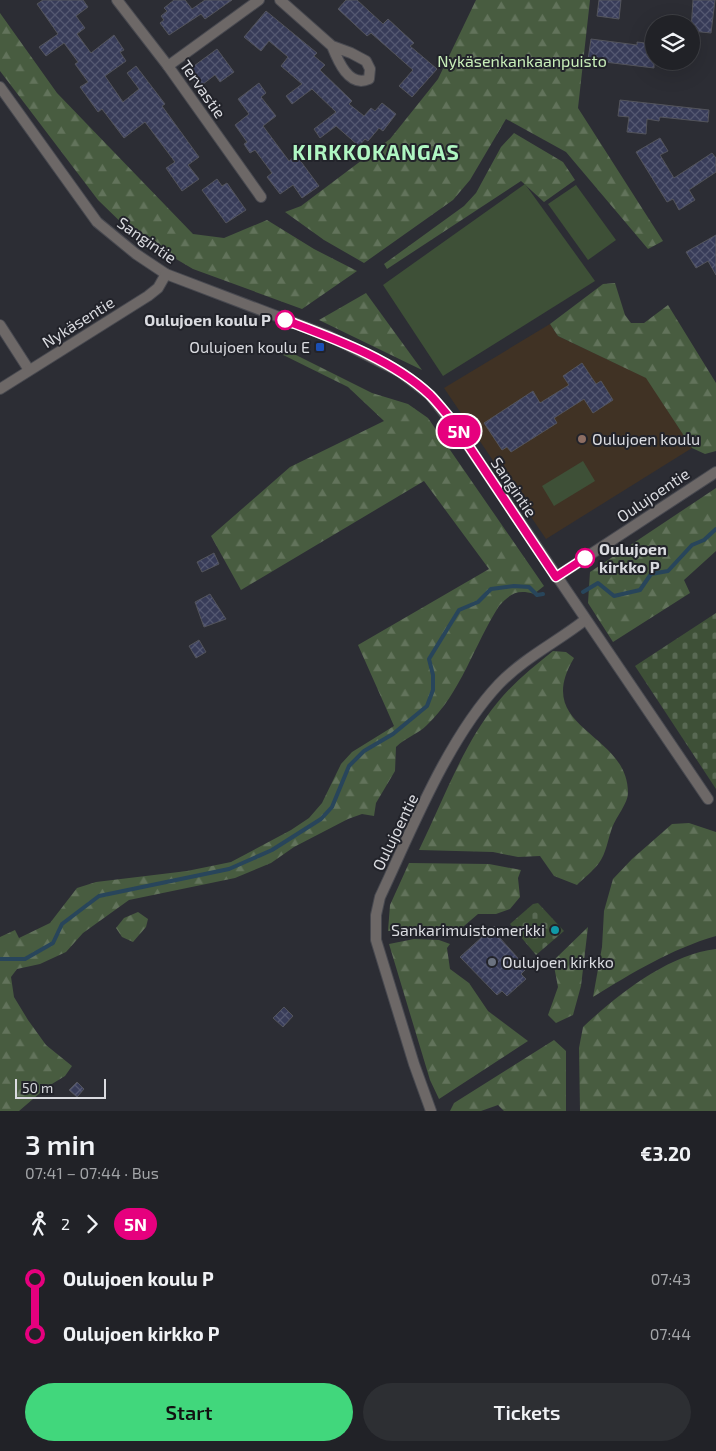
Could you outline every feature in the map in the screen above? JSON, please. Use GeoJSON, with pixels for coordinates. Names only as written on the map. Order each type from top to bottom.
{"type":"FeatureCollection","features":[{"type":"Feature","properties":{"kind":"street","name":"Tervastie"},"geometry":{"type":"LineString","coordinates":[[117,0],[168,66],[261,198]]}},
{"type":"Feature","properties":{"kind":"street"},"geometry":{"type":"LineString","coordinates":[[168,66],[259,0]]}},
{"type":"Feature","properties":{"kind":"street"},"geometry":{"type":"LineString","coordinates":[[280,0],[332,46]]}},
{"type":"Feature","properties":{"kind":"street","name":"Sangintie"},"geometry":{"type":"LineString","coordinates":[[0,88],[97,222],[136,254],[166,274],[328,336],[400,372],[430,395],[450,418],[708,799]]}},
{"type":"Feature","properties":{"kind":"street","name":"Nykäsentie"},"geometry":{"type":"LineString","coordinates":[[0,389],[148,296],[158,288],[166,274]]}},
{"type":"Feature","properties":{"kind":"street"},"geometry":{"type":"LineString","coordinates":[[0,325],[29,370]]}},
{"type":"Feature","properties":{"kind":"street","name":"Oulujoentie"},"geometry":{"type":"LineString","coordinates":[[556,577],[716,472]]}},
{"type":"Feature","properties":{"kind":"street","name":"Oulujoentie"},"geometry":{"type":"LineString","coordinates":[[431,1111],[414,1064],[376,940],[376,915],[380,897],[452,751],[474,715],[499,684],[519,667],[585,620]]}},
{"type":"Feature","properties":{"kind":"shaded area","name":"Oulujoen koulu"},"geometry":{"type":"Polygon","coordinates":[[[550,324],[558,336],[647,378],[692,448],[546,539],[444,388],[550,324]]]}},
{"type":"Feature","properties":{"kind":"green space","name":"Nykäsenkankaanpuisto"},"geometry":{"type":"Polygon","coordinates":[[[476,0],[590,0],[578,108],[663,241],[648,249],[566,152],[506,119],[470,180],[453,200],[364,263],[324,240],[285,212],[301,206],[390,139],[438,79],[476,0]]]}},
{"type":"Feature","properties":{"kind":"green space"},"geometry":{"type":"Polygon","coordinates":[[[0,13],[57,93],[193,234],[224,238],[267,220],[314,249],[357,271],[302,309],[193,269],[132,233],[98,200],[0,71],[0,13]]]}},
{"type":"Feature","properties":{"kind":"green space"},"geometry":{"type":"Polygon","coordinates":[[[514,133],[563,162],[575,180],[544,202],[521,181],[387,269],[384,264],[464,206],[476,193],[501,147],[514,133]]]}},
{"type":"Feature","properties":{"kind":"green space"},"geometry":{"type":"Polygon","coordinates":[[[525,184],[595,281],[443,376],[383,285],[525,184]]]}},
{"type":"Feature","properties":{"kind":"green space"},"geometry":{"type":"Polygon","coordinates":[[[576,185],[616,240],[588,260],[548,204],[576,185]]]}},
{"type":"Feature","properties":{"kind":"green space"},"geometry":{"type":"Polygon","coordinates":[[[615,283],[625,315],[631,323],[644,323],[668,305],[716,383],[716,451],[705,454],[692,448],[646,378],[558,336],[550,324],[603,284],[615,283]]]}},
{"type":"Feature","properties":{"kind":"green space"},"geometry":{"type":"Polygon","coordinates":[[[366,293],[422,370],[319,320],[366,293]]]}},
{"type":"Feature","properties":{"kind":"green space"},"geometry":{"type":"Polygon","coordinates":[[[263,345],[278,346],[372,393],[408,404],[428,418],[544,586],[534,594],[518,592],[507,598],[499,606],[458,684],[439,712],[420,731],[396,747],[395,771],[376,803],[374,816],[362,814],[348,819],[294,847],[271,863],[235,878],[129,900],[83,933],[66,952],[40,964],[17,969],[11,977],[14,997],[46,1045],[72,1066],[65,1076],[47,1087],[19,1111],[0,1111],[0,937],[15,930],[19,938],[50,923],[77,888],[96,882],[187,871],[231,862],[291,830],[309,818],[322,803],[341,764],[352,752],[394,726],[358,645],[489,569],[424,481],[241,590],[211,536],[290,467],[384,421],[348,387],[263,345]]]}},
{"type":"Feature","properties":{"kind":"green space"},"geometry":{"type":"Polygon","coordinates":[[[583,461],[595,481],[554,506],[542,486],[583,461]]]}},
{"type":"Feature","properties":{"kind":"green space"},"geometry":{"type":"Polygon","coordinates":[[[716,488],[716,551],[684,580],[690,593],[613,642],[588,603],[590,572],[716,488]]]}},
{"type":"Feature","properties":{"kind":"green space"},"geometry":{"type":"Polygon","coordinates":[[[716,613],[716,789],[635,666],[716,613]]]}},
{"type":"Feature","properties":{"kind":"green space"},"geometry":{"type":"Polygon","coordinates":[[[553,651],[566,652],[574,658],[564,682],[564,701],[572,716],[614,756],[624,772],[627,797],[612,828],[599,863],[577,885],[554,876],[540,856],[518,857],[493,852],[419,850],[473,737],[497,703],[510,689],[553,651]]]}},
{"type":"Feature","properties":{"kind":"green space"},"geometry":{"type":"Polygon","coordinates":[[[689,823],[716,832],[716,936],[699,941],[668,955],[593,997],[602,947],[604,911],[613,879],[632,859],[672,824],[689,823]]]}},
{"type":"Feature","properties":{"kind":"green space"},"geometry":{"type":"Polygon","coordinates":[[[409,863],[489,864],[521,870],[518,878],[520,897],[510,909],[496,914],[478,914],[457,932],[423,927],[388,931],[390,905],[409,863]]]}},
{"type":"Feature","properties":{"kind":"green space"},"geometry":{"type":"Polygon","coordinates":[[[538,903],[564,931],[536,955],[510,924],[533,904],[538,903]]]}},
{"type":"Feature","properties":{"kind":"green space"},"geometry":{"type":"Polygon","coordinates":[[[138,912],[148,919],[146,927],[133,942],[122,937],[116,928],[124,918],[138,912]]]}},
{"type":"Feature","properties":{"kind":"green space"},"geometry":{"type":"Polygon","coordinates":[[[588,927],[581,986],[573,1015],[556,1023],[548,1015],[558,987],[553,961],[588,927]]]}},
{"type":"Feature","properties":{"kind":"green space"},"geometry":{"type":"Polygon","coordinates":[[[414,939],[439,940],[450,944],[447,948],[450,969],[469,983],[488,1011],[528,1041],[439,1099],[430,1080],[389,944],[414,939]]]}},
{"type":"Feature","properties":{"kind":"green space"},"geometry":{"type":"Polygon","coordinates":[[[716,949],[716,1111],[580,1111],[579,1048],[583,1027],[612,1002],[662,967],[698,952],[716,949]]]}},
{"type":"Feature","properties":{"kind":"green space"},"geometry":{"type":"Polygon","coordinates":[[[554,1040],[566,1051],[566,1111],[504,1111],[498,1105],[481,1111],[450,1111],[454,1103],[554,1040]]]}},
{"type":"Feature","properties":{"kind":"building"},"geometry":{"type":"Polygon","coordinates":[[[43,0],[83,0],[88,7],[76,16],[85,28],[77,34],[91,53],[114,35],[124,50],[120,52],[126,61],[105,76],[123,102],[139,89],[127,73],[136,66],[165,104],[162,106],[199,157],[188,165],[199,179],[182,191],[166,168],[175,162],[145,122],[124,138],[102,109],[98,112],[80,87],[88,82],[75,64],[78,62],[64,43],[46,56],[39,47],[58,34],[37,4],[43,0]]]}},
{"type":"Feature","properties":{"kind":"building"},"geometry":{"type":"Polygon","coordinates":[[[174,0],[185,0],[192,9],[205,0],[232,0],[205,19],[201,14],[169,35],[160,23],[164,20],[161,16],[167,11],[164,8],[174,0]]]}},
{"type":"Feature","properties":{"kind":"building"},"geometry":{"type":"Polygon","coordinates":[[[346,0],[357,0],[383,24],[388,19],[414,43],[410,46],[437,69],[412,97],[399,86],[413,70],[371,33],[367,36],[338,9],[346,0]]]}},
{"type":"Feature","properties":{"kind":"building"},"geometry":{"type":"Polygon","coordinates":[[[599,0],[621,0],[619,19],[597,16],[599,0]]]}},
{"type":"Feature","properties":{"kind":"building"},"geometry":{"type":"Polygon","coordinates":[[[693,0],[715,0],[711,33],[700,32],[700,15],[692,15],[693,0]]]}},
{"type":"Feature","properties":{"kind":"building"},"geometry":{"type":"Polygon","coordinates":[[[266,11],[317,53],[314,56],[325,65],[320,70],[352,101],[349,104],[364,116],[371,108],[375,111],[382,103],[396,114],[383,131],[379,128],[368,141],[365,139],[359,146],[336,126],[320,138],[314,129],[336,112],[312,89],[292,104],[286,96],[302,84],[281,66],[288,57],[269,41],[261,51],[244,37],[266,11]]]}},
{"type":"Feature","properties":{"kind":"building"},"geometry":{"type":"Polygon","coordinates":[[[591,39],[637,45],[637,42],[645,43],[645,67],[588,60],[591,39]]]}},
{"type":"Feature","properties":{"kind":"building"},"geometry":{"type":"Polygon","coordinates":[[[217,49],[234,72],[220,82],[215,75],[199,87],[187,71],[217,49]]]}},
{"type":"Feature","properties":{"kind":"building"},"geometry":{"type":"Polygon","coordinates":[[[259,83],[266,93],[261,97],[276,116],[263,126],[289,161],[296,155],[319,186],[302,198],[293,185],[280,194],[267,177],[272,173],[255,150],[250,153],[244,144],[247,142],[235,125],[249,114],[238,99],[259,83]]]}},
{"type":"Feature","properties":{"kind":"building"},"geometry":{"type":"Polygon","coordinates":[[[620,100],[709,110],[708,122],[660,117],[659,121],[647,119],[646,134],[627,132],[629,117],[618,116],[620,100]]]}},
{"type":"Feature","properties":{"kind":"building"},"geometry":{"type":"Polygon","coordinates":[[[660,138],[668,151],[660,155],[674,178],[712,153],[716,158],[716,172],[689,190],[695,200],[679,210],[673,199],[667,202],[636,152],[660,138]]]}},
{"type":"Feature","properties":{"kind":"building"},"geometry":{"type":"Polygon","coordinates":[[[217,179],[222,186],[227,183],[246,210],[226,223],[202,190],[217,179]]]}},
{"type":"Feature","properties":{"kind":"building"},"geometry":{"type":"Polygon","coordinates":[[[716,235],[716,275],[708,261],[696,268],[686,252],[716,235]]]}},
{"type":"Feature","properties":{"kind":"building"},"geometry":{"type":"Polygon","coordinates":[[[582,363],[596,384],[601,381],[613,400],[593,413],[584,399],[554,418],[557,423],[511,452],[507,447],[502,450],[484,423],[533,391],[540,403],[569,385],[563,376],[582,363]]]}},
{"type":"Feature","properties":{"kind":"building"},"geometry":{"type":"Polygon","coordinates":[[[214,553],[219,564],[202,572],[197,562],[214,553]]]}},
{"type":"Feature","properties":{"kind":"building"},"geometry":{"type":"Polygon","coordinates":[[[210,594],[226,619],[204,627],[195,602],[210,594]]]}},
{"type":"Feature","properties":{"kind":"building"},"geometry":{"type":"Polygon","coordinates":[[[199,640],[206,652],[196,658],[189,646],[199,640]]]}},
{"type":"Feature","properties":{"kind":"building","name":"Oulujoen kirkko"},"geometry":{"type":"Polygon","coordinates":[[[494,926],[502,934],[499,937],[527,968],[521,974],[526,979],[507,996],[502,991],[497,995],[460,957],[494,926]]]}},
{"type":"Feature","properties":{"kind":"building"},"geometry":{"type":"Polygon","coordinates":[[[284,1007],[293,1016],[283,1027],[273,1018],[284,1007]]]}},
{"type":"Feature","properties":{"kind":"building"},"geometry":{"type":"Polygon","coordinates":[[[77,1082],[84,1089],[77,1097],[69,1090],[77,1082]]]}},
{"type":"Feature","properties":{"kind":"waterway"},"geometry":{"type":"LineString","coordinates":[[583,592],[598,583],[614,596],[640,590],[651,574],[668,571],[692,545],[704,540],[716,529]]}},
{"type":"Feature","properties":{"kind":"waterway"},"geometry":{"type":"LineString","coordinates":[[0,959],[25,959],[53,943],[62,924],[99,896],[229,869],[272,850],[321,819],[332,807],[349,766],[364,751],[393,734],[427,706],[433,690],[433,675],[429,659],[459,610],[478,602],[491,589],[514,586],[529,587],[537,595],[543,594]]}},
{"type":"Feature","properties":{"kind":"bus line","name":"5N"},"geometry":{"type":"LineString","coordinates":[[285,320],[328,336],[400,372],[430,395],[450,418],[556,577],[585,558]]}},
{"type":"Feature","properties":{"kind":"place","name":"Oulujoen koulu P"},"geometry":{"type":"Point","coordinates":[285,320]}},
{"type":"Feature","properties":{"kind":"place","name":"Oulujoen koulu E"},"geometry":{"type":"Point","coordinates":[320,347]}},
{"type":"Feature","properties":{"kind":"place","name":"Oulujoen koulu"},"geometry":{"type":"Point","coordinates":[582,439]}},
{"type":"Feature","properties":{"kind":"place","name":"Oulujoen kirkko P"},"geometry":{"type":"Point","coordinates":[585,558]}},
{"type":"Feature","properties":{"kind":"place","name":"Sankarimuistomerkki"},"geometry":{"type":"Point","coordinates":[555,930]}},
{"type":"Feature","properties":{"kind":"place","name":"Oulujoen kirkko"},"geometry":{"type":"Point","coordinates":[492,962]}},
{"type":"Feature","properties":{"kind":"district","name":"KIRKKOKANGAS"},"geometry":{"type":"Point","coordinates":[376,153]}}]}
